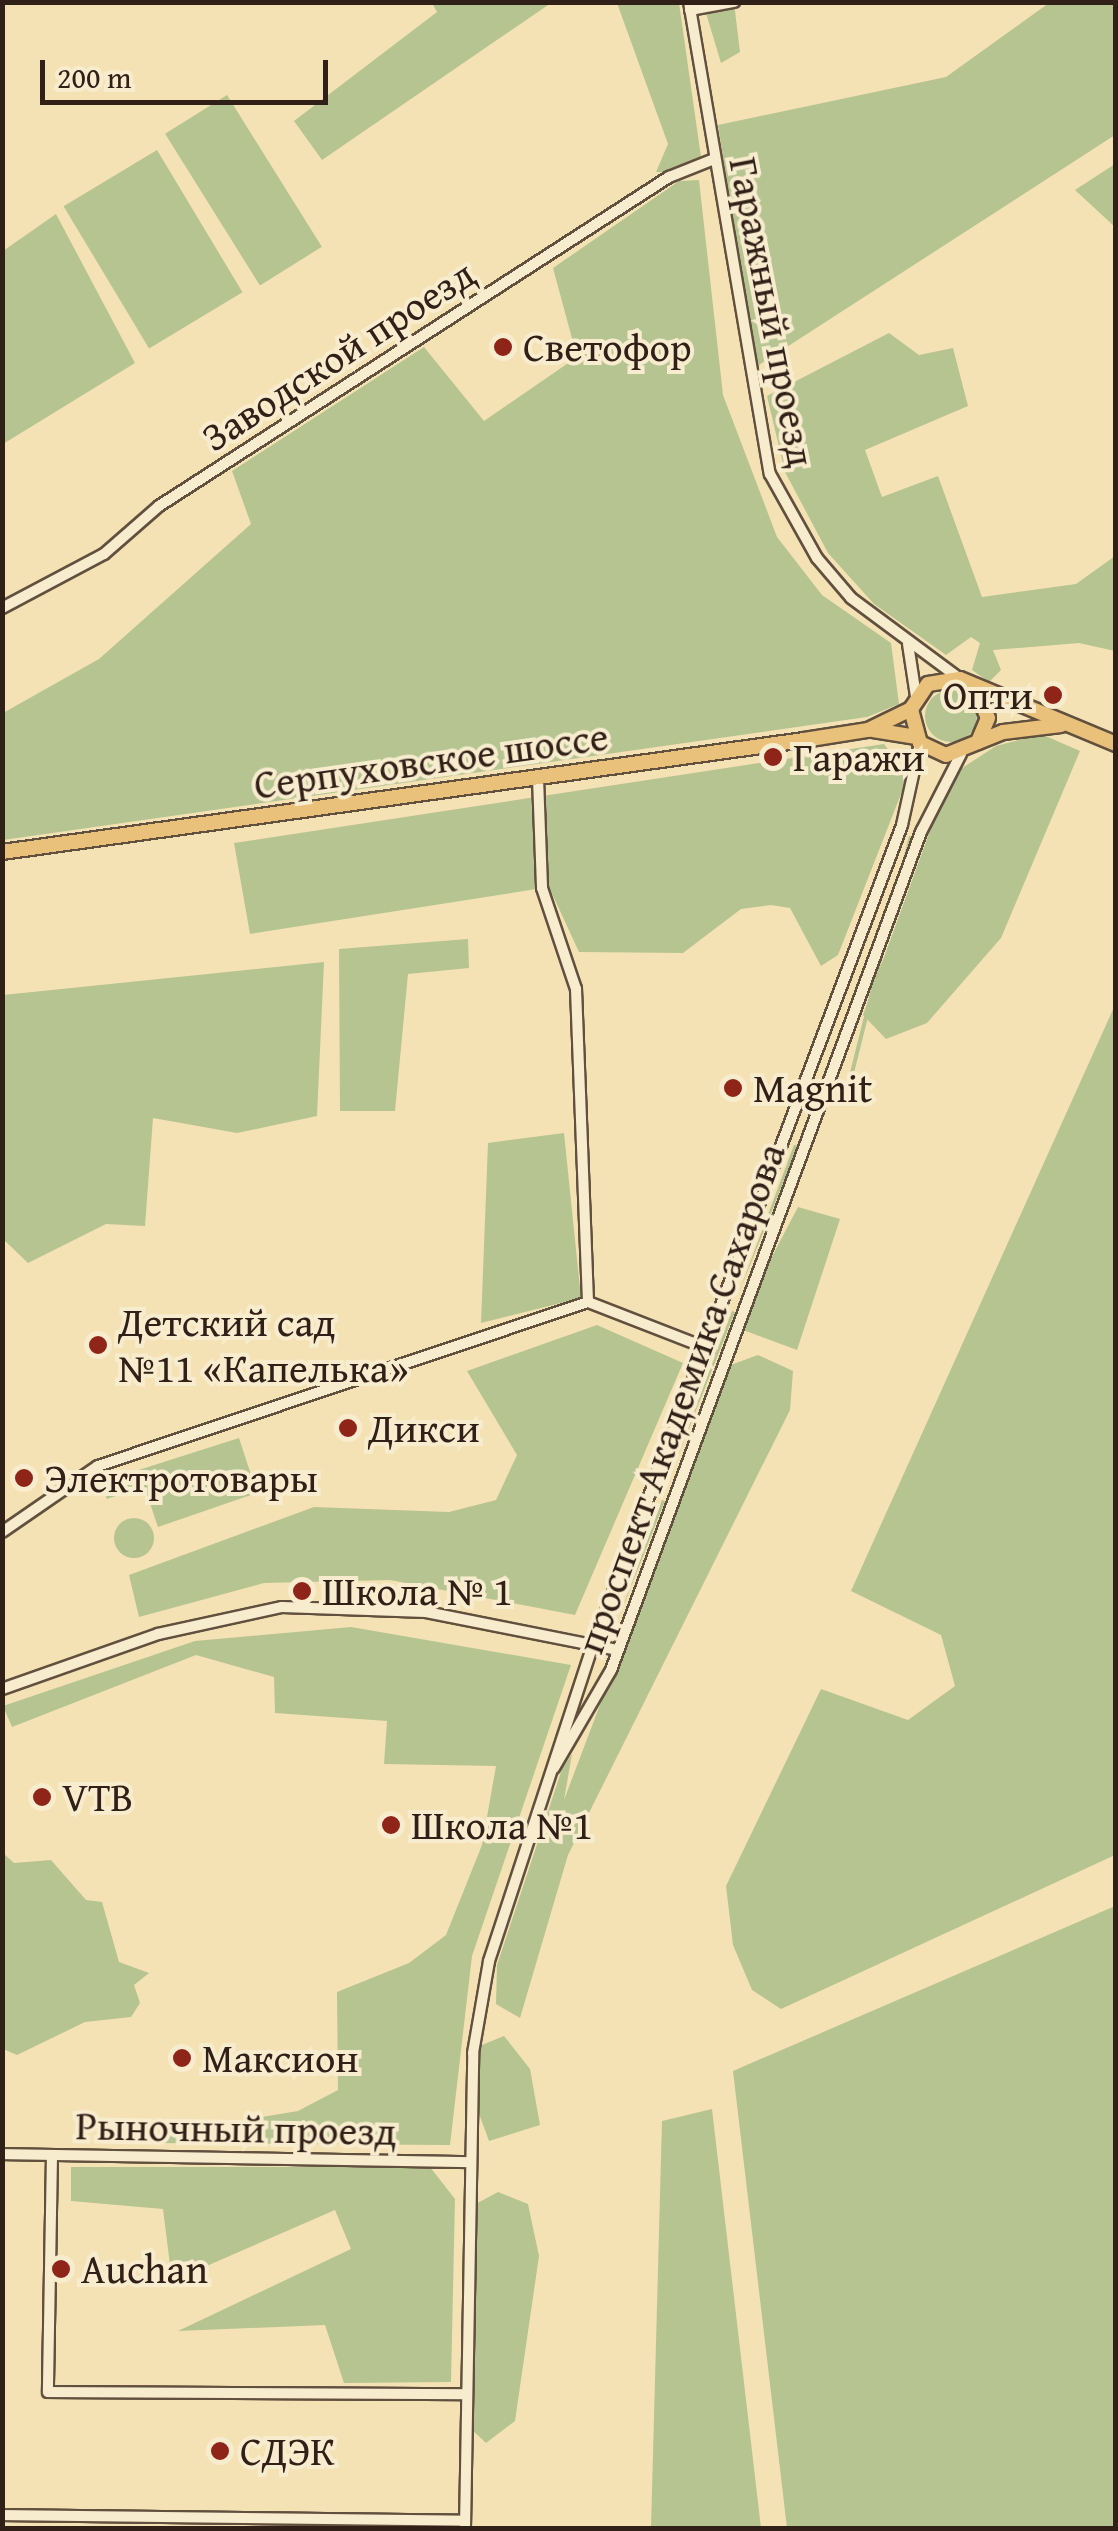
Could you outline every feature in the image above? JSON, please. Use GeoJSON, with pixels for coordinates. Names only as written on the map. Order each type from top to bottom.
{"type":"FeatureCollection","features":[{"type":"Feature","properties":{"kind":"main road"},"geometry":{"type":"LineString","coordinates":[[966,682],[988,718],[977,744]]}},
{"type":"Feature","properties":{"kind":"main road"},"geometry":{"type":"LineString","coordinates":[[868,730],[913,702],[966,682],[1061,725],[1116,744]]}},
{"type":"Feature","properties":{"kind":"main road"},"geometry":{"type":"LineString","coordinates":[[913,702],[918,740]]}},
{"type":"Feature","properties":{"kind":"main road"},"geometry":{"type":"LineString","coordinates":[[868,730],[961,754],[977,744],[1061,725]]}},
{"type":"Feature","properties":{"kind":"main road","name":"Серпуховское шоссе"},"geometry":{"type":"LineString","coordinates":[[2,852],[868,730]]}},
{"type":"Feature","properties":{"kind":"street"},"geometry":{"type":"LineString","coordinates":[[690,6],[734,2]]}},
{"type":"Feature","properties":{"kind":"street","name":"Гаражный проезд"},"geometry":{"type":"LineString","coordinates":[[690,6],[712,160],[770,474],[817,558],[908,643],[966,682]]}},
{"type":"Feature","properties":{"kind":"street","name":"Заводской проезд"},"geometry":{"type":"LineString","coordinates":[[2,608],[104,554],[159,506],[670,177],[712,160]]}},
{"type":"Feature","properties":{"kind":"street"},"geometry":{"type":"LineString","coordinates":[[908,643],[913,702]]}},
{"type":"Feature","properties":{"kind":"street","name":"проспект Академика Сахарова"},"geometry":{"type":"LineString","coordinates":[[465,2525],[470,2162],[489,1962],[594,1642],[790,1134],[902,824],[918,740]]}},
{"type":"Feature","properties":{"kind":"street","name":"проспект Академика Сахарова"},"geometry":{"type":"LineString","coordinates":[[547,1776],[584,1726],[618,1650],[920,832],[961,754]]}},
{"type":"Feature","properties":{"kind":"street"},"geometry":{"type":"LineString","coordinates":[[538,778],[542,888],[576,989],[588,1302]]}},
{"type":"Feature","properties":{"kind":"street"},"geometry":{"type":"LineString","coordinates":[[902,824],[920,832]]}},
{"type":"Feature","properties":{"kind":"street"},"geometry":{"type":"LineString","coordinates":[[790,1134],[808,1141]]}},
{"type":"Feature","properties":{"kind":"street"},"geometry":{"type":"LineString","coordinates":[[2,1532],[98,1466],[588,1302],[709,1349]]}},
{"type":"Feature","properties":{"kind":"street"},"geometry":{"type":"LineString","coordinates":[[726,1302],[743,1306]]}},
{"type":"Feature","properties":{"kind":"street"},"geometry":{"type":"LineString","coordinates":[[654,1489],[673,1496]]}},
{"type":"Feature","properties":{"kind":"street"},"geometry":{"type":"LineString","coordinates":[[2,1689],[158,1634],[282,1606],[426,1612],[594,1642],[618,1650]]}},
{"type":"Feature","properties":{"kind":"street","name":"Рыночный проезд"},"geometry":{"type":"LineString","coordinates":[[2,2154],[470,2162]]}},
{"type":"Feature","properties":{"kind":"street"},"geometry":{"type":"LineString","coordinates":[[52,2156],[48,2392],[467,2394]]}},
{"type":"Feature","properties":{"kind":"street"},"geometry":{"type":"LineString","coordinates":[[2,2516],[465,2525]]}},
{"type":"Feature","properties":{"kind":"green space"},"geometry":{"type":"Polygon","coordinates":[[[432,3],[551,3],[322,160],[294,121],[437,12],[432,3]]]}},
{"type":"Feature","properties":{"kind":"green space"},"geometry":{"type":"Polygon","coordinates":[[[617,3],[679,3],[701,157],[678,173],[656,172],[668,144],[617,3]]]}},
{"type":"Feature","properties":{"kind":"green space"},"geometry":{"type":"Polygon","coordinates":[[[703,3],[734,3],[740,52],[721,63],[703,3]]]}},
{"type":"Feature","properties":{"kind":"green space"},"geometry":{"type":"Polygon","coordinates":[[[1049,3],[1115,3],[1115,135],[756,367],[718,125],[946,77],[1049,3]]]}},
{"type":"Feature","properties":{"kind":"green space"},"geometry":{"type":"Polygon","coordinates":[[[227,95],[322,247],[260,285],[165,134],[227,95]]]}},
{"type":"Feature","properties":{"kind":"green space"},"geometry":{"type":"Polygon","coordinates":[[[157,150],[242,292],[149,348],[64,206],[157,150]]]}},
{"type":"Feature","properties":{"kind":"green space"},"geometry":{"type":"Polygon","coordinates":[[[1115,164],[1115,227],[1075,190],[1115,164]]]}},
{"type":"Feature","properties":{"kind":"green space"},"geometry":{"type":"Polygon","coordinates":[[[699,180],[723,395],[777,537],[822,595],[891,643],[899,704],[867,717],[3,840],[3,713],[99,659],[251,524],[232,471],[424,347],[484,421],[577,357],[553,268],[679,181],[699,180]]]}},
{"type":"Feature","properties":{"kind":"green space"},"geometry":{"type":"Polygon","coordinates":[[[56,214],[135,363],[3,444],[3,251],[56,214]]]}},
{"type":"Feature","properties":{"kind":"green space"},"geometry":{"type":"Polygon","coordinates":[[[889,333],[919,355],[953,348],[968,406],[865,450],[882,497],[938,476],[982,597],[1076,584],[1115,556],[1115,651],[1079,643],[993,650],[1001,670],[989,682],[972,670],[980,643],[971,637],[946,655],[874,604],[828,553],[785,472],[767,396],[889,333]]]}},
{"type":"Feature","properties":{"kind":"green space"},"geometry":{"type":"Polygon","coordinates":[[[951,690],[969,698],[977,716],[969,734],[951,742],[933,734],[925,716],[933,698],[951,690]]]}},
{"type":"Feature","properties":{"kind":"green space"},"geometry":{"type":"Polygon","coordinates":[[[1041,734],[1080,751],[1001,938],[927,1023],[886,1039],[863,1015],[950,776],[996,746],[1041,734]]]}},
{"type":"Feature","properties":{"kind":"green space"},"geometry":{"type":"Polygon","coordinates":[[[884,744],[908,776],[838,955],[821,966],[790,908],[771,905],[741,909],[683,953],[579,952],[549,887],[250,934],[234,843],[884,744]]]}},
{"type":"Feature","properties":{"kind":"green space"},"geometry":{"type":"Polygon","coordinates":[[[909,836],[913,837],[847,1103],[843,1102],[909,836]]]}},
{"type":"Feature","properties":{"kind":"green space"},"geometry":{"type":"Polygon","coordinates":[[[468,939],[469,968],[408,974],[395,1111],[340,1111],[339,949],[468,939]]]}},
{"type":"Feature","properties":{"kind":"green space"},"geometry":{"type":"Polygon","coordinates":[[[324,962],[317,1116],[237,1133],[153,1118],[145,1226],[106,1224],[28,1263],[3,1239],[3,995],[324,962]]]}},
{"type":"Feature","properties":{"kind":"green space"},"geometry":{"type":"Polygon","coordinates":[[[1115,1005],[1115,1855],[781,2009],[752,1990],[733,1945],[726,1886],[821,1689],[908,1720],[955,1686],[941,1635],[851,1591],[1115,1005]]]}},
{"type":"Feature","properties":{"kind":"green space"},"geometry":{"type":"Polygon","coordinates":[[[564,1133],[581,1298],[481,1323],[488,1143],[564,1133]]]}},
{"type":"Feature","properties":{"kind":"green space"},"geometry":{"type":"Polygon","coordinates":[[[794,1145],[798,1146],[738,1295],[794,1145]]]}},
{"type":"Feature","properties":{"kind":"green space"},"geometry":{"type":"Polygon","coordinates":[[[798,1207],[840,1219],[797,1350],[735,1327],[798,1207]]]}},
{"type":"Feature","properties":{"kind":"green space"},"geometry":{"type":"Polygon","coordinates":[[[732,1311],[735,1312],[667,1484],[732,1311]]]}},
{"type":"Feature","properties":{"kind":"green space"},"geometry":{"type":"Polygon","coordinates":[[[597,1325],[683,1363],[575,1615],[390,1580],[264,1583],[139,1617],[129,1575],[314,1507],[449,1512],[496,1500],[517,1455],[467,1371],[597,1325]]]}},
{"type":"Feature","properties":{"kind":"green space"},"geometry":{"type":"Polygon","coordinates":[[[758,1355],[793,1371],[790,1410],[568,1855],[520,2018],[496,2004],[497,1965],[562,1769],[572,1754],[564,1800],[728,1366],[758,1355]]]}},
{"type":"Feature","properties":{"kind":"green space"},"geometry":{"type":"Polygon","coordinates":[[[239,1438],[257,1493],[158,1527],[144,1486],[107,1499],[101,1482],[239,1438]]]}},
{"type":"Feature","properties":{"kind":"green space"},"geometry":{"type":"Polygon","coordinates":[[[662,1500],[665,1501],[617,1622],[662,1500]]]}},
{"type":"Feature","properties":{"kind":"green space"},"geometry":{"type":"Polygon","coordinates":[[[134,1518],[148,1524],[154,1538],[148,1552],[134,1558],[120,1552],[114,1538],[120,1524],[134,1518]]]}},
{"type":"Feature","properties":{"kind":"green space"},"geometry":{"type":"Polygon","coordinates":[[[351,1627],[571,1665],[472,1956],[450,2145],[151,2143],[163,2133],[298,2111],[338,2090],[337,1992],[409,1963],[446,1935],[482,1845],[496,1766],[384,1764],[387,1721],[275,1713],[274,1677],[196,1655],[12,1727],[3,1706],[195,1641],[351,1627]]]}},
{"type":"Feature","properties":{"kind":"green space"},"geometry":{"type":"Polygon","coordinates":[[[2,1852],[14,1863],[51,1860],[86,1900],[102,1902],[119,1962],[149,1973],[134,1985],[140,2003],[131,2017],[85,2022],[17,2055],[3,2049],[2,1852]]]}},
{"type":"Feature","properties":{"kind":"green space"},"geometry":{"type":"Polygon","coordinates":[[[1115,1906],[1115,2528],[787,2528],[733,2071],[1115,1906]]]}},
{"type":"Feature","properties":{"kind":"green space"},"geometry":{"type":"Polygon","coordinates":[[[504,2036],[530,2069],[540,2125],[489,2141],[471,2092],[477,2047],[504,2036]]]}},
{"type":"Feature","properties":{"kind":"green space"},"geometry":{"type":"Polygon","coordinates":[[[712,2109],[761,2528],[651,2528],[662,2121],[712,2109]]]}},
{"type":"Feature","properties":{"kind":"green space"},"geometry":{"type":"Polygon","coordinates":[[[71,2167],[430,2167],[455,2199],[451,2382],[344,2383],[325,2325],[178,2331],[351,2249],[335,2210],[172,2281],[163,2209],[71,2201],[71,2167]]]}},
{"type":"Feature","properties":{"kind":"green space"},"geometry":{"type":"Polygon","coordinates":[[[498,2192],[528,2204],[539,2256],[515,2421],[486,2443],[470,2428],[472,2206],[498,2192]]]}},
{"type":"Feature","properties":{"kind":"place","name":"Светофор"},"geometry":{"type":"Point","coordinates":[503,347]}},
{"type":"Feature","properties":{"kind":"place","name":"Опти"},"geometry":{"type":"Point","coordinates":[1053,695]}},
{"type":"Feature","properties":{"kind":"place","name":"Гаражи"},"geometry":{"type":"Point","coordinates":[773,757]}},
{"type":"Feature","properties":{"kind":"place","name":"Magnit"},"geometry":{"type":"Point","coordinates":[733,1088]}},
{"type":"Feature","properties":{"kind":"place","name":"Детский сад №11 «Капелька»"},"geometry":{"type":"Point","coordinates":[98,1345]}},
{"type":"Feature","properties":{"kind":"place","name":"Дикси"},"geometry":{"type":"Point","coordinates":[348,1428]}},
{"type":"Feature","properties":{"kind":"place","name":"Электротовары"},"geometry":{"type":"Point","coordinates":[24,1478]}},
{"type":"Feature","properties":{"kind":"place","name":"Школа № 1"},"geometry":{"type":"Point","coordinates":[302,1591]}},
{"type":"Feature","properties":{"kind":"place","name":"VTB"},"geometry":{"type":"Point","coordinates":[42,1797]}},
{"type":"Feature","properties":{"kind":"place","name":"Школа №1"},"geometry":{"type":"Point","coordinates":[391,1825]}},
{"type":"Feature","properties":{"kind":"place","name":"Максион"},"geometry":{"type":"Point","coordinates":[182,2058]}},
{"type":"Feature","properties":{"kind":"place","name":"Auchan"},"geometry":{"type":"Point","coordinates":[61,2269]}},
{"type":"Feature","properties":{"kind":"place","name":"СДЭК"},"geometry":{"type":"Point","coordinates":[220,2451]}}]}
